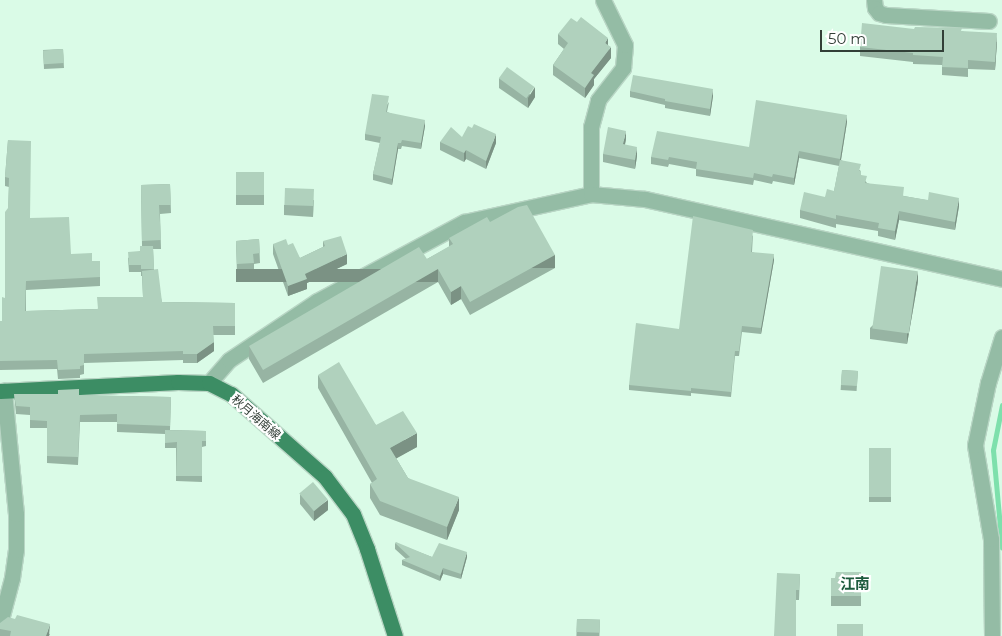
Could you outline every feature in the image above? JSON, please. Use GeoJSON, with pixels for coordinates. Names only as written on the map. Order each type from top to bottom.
{"type":"FeatureCollection","features":[{"type":"Feature","properties":{"kind":"main road","name":"秋月海南線"},"geometry":{"type":"LineString","coordinates":[[2,391],[178,382],[210,383],[231,394],[325,477],[353,514],[367,549],[395,636]]}},
{"type":"Feature","properties":{"kind":"street"},"geometry":{"type":"LineString","coordinates":[[591,194],[591,127],[598,100],[623,68],[625,45],[602,0]]}},
{"type":"Feature","properties":{"kind":"street"},"geometry":{"type":"LineString","coordinates":[[874,0],[875,8],[879,13],[886,15],[988,21]]}},
{"type":"Feature","properties":{"kind":"street"},"geometry":{"type":"LineString","coordinates":[[210,383],[230,360],[317,301],[464,222],[591,194],[645,199],[1002,280]]}},
{"type":"Feature","properties":{"kind":"street"},"geometry":{"type":"LineString","coordinates":[[992,636],[991,539],[975,445],[988,383],[1002,337]]}},
{"type":"Feature","properties":{"kind":"street"},"geometry":{"type":"LineString","coordinates":[[0,623],[12,578],[16,550],[16,514],[2,391]]}},
{"type":"Feature","properties":{"kind":"building"},"geometry":{"type":"Polygon","coordinates":[[[581,17],[608,38],[605,43],[611,47],[591,73],[594,75],[585,88],[553,65],[568,43],[558,34],[571,18],[577,22],[581,17]]]}},
{"type":"Feature","properties":{"kind":"building"},"geometry":{"type":"Polygon","coordinates":[[[862,23],[914,29],[915,27],[962,28],[961,31],[997,33],[995,62],[968,60],[968,68],[942,67],[943,57],[913,55],[913,53],[860,47],[862,23]]]}},
{"type":"Feature","properties":{"kind":"building"},"geometry":{"type":"Polygon","coordinates":[[[63,49],[64,63],[44,64],[43,50],[63,49]]]}},
{"type":"Feature","properties":{"kind":"building"},"geometry":{"type":"Polygon","coordinates":[[[507,67],[535,87],[526,98],[499,78],[507,67]]]}},
{"type":"Feature","properties":{"kind":"building"},"geometry":{"type":"Polygon","coordinates":[[[633,75],[713,89],[710,109],[665,101],[665,99],[630,91],[633,75]]]}},
{"type":"Feature","properties":{"kind":"building"},"geometry":{"type":"Polygon","coordinates":[[[372,94],[389,96],[386,112],[425,120],[421,143],[402,140],[401,143],[398,143],[392,179],[373,174],[381,137],[365,134],[372,94]]]}},
{"type":"Feature","properties":{"kind":"building"},"geometry":{"type":"Polygon","coordinates":[[[756,100],[847,115],[840,159],[799,151],[794,178],[773,174],[772,177],[754,173],[753,178],[696,169],[697,162],[669,157],[668,160],[651,157],[657,131],[749,147],[756,100]]]}},
{"type":"Feature","properties":{"kind":"building"},"geometry":{"type":"Polygon","coordinates":[[[474,124],[496,134],[486,161],[466,150],[464,153],[440,142],[451,127],[462,137],[468,126],[472,128],[474,124]]]}},
{"type":"Feature","properties":{"kind":"building"},"geometry":{"type":"Polygon","coordinates":[[[608,127],[626,131],[623,144],[637,147],[635,160],[603,154],[608,127]]]}},
{"type":"Feature","properties":{"kind":"building"},"geometry":{"type":"Polygon","coordinates":[[[8,140],[31,141],[30,218],[69,217],[71,254],[92,253],[92,261],[100,261],[100,277],[26,281],[25,311],[98,309],[97,297],[143,297],[142,271],[158,269],[162,302],[235,303],[235,326],[213,326],[214,342],[197,354],[183,354],[183,351],[84,354],[84,365],[80,366],[80,369],[58,370],[57,360],[0,361],[0,321],[2,321],[2,297],[5,298],[5,212],[8,208],[9,178],[5,177],[8,140]]]}},
{"type":"Feature","properties":{"kind":"building"},"geometry":{"type":"Polygon","coordinates":[[[840,160],[861,164],[859,171],[861,171],[861,175],[867,176],[865,183],[904,187],[903,196],[928,200],[929,192],[959,198],[955,222],[899,211],[895,231],[878,228],[879,223],[836,215],[836,219],[800,210],[804,192],[825,197],[827,189],[834,191],[840,160]]]}},
{"type":"Feature","properties":{"kind":"building"},"geometry":{"type":"Polygon","coordinates":[[[236,172],[264,172],[264,195],[236,195],[236,172]]]}},
{"type":"Feature","properties":{"kind":"building"},"geometry":{"type":"Polygon","coordinates":[[[170,184],[171,205],[159,205],[161,240],[142,241],[141,185],[170,184]]]}},
{"type":"Feature","properties":{"kind":"building"},"geometry":{"type":"Polygon","coordinates":[[[285,188],[314,189],[313,206],[284,205],[285,188]]]}},
{"type":"Feature","properties":{"kind":"building"},"geometry":{"type":"Polygon","coordinates":[[[527,205],[555,255],[470,302],[461,286],[451,292],[438,269],[263,370],[249,346],[419,247],[427,259],[453,244],[449,238],[487,217],[490,222],[518,207],[527,205]]]}},
{"type":"Feature","properties":{"kind":"building"},"geometry":{"type":"Polygon","coordinates":[[[693,216],[753,230],[751,252],[774,254],[761,328],[742,326],[739,351],[735,351],[731,392],[691,388],[691,391],[629,385],[636,323],[679,329],[693,216]]]}},
{"type":"Feature","properties":{"kind":"building"},"geometry":{"type":"Polygon","coordinates":[[[341,236],[347,254],[305,274],[307,279],[288,286],[273,244],[286,239],[288,245],[293,243],[300,258],[325,246],[323,241],[341,236]]]}},
{"type":"Feature","properties":{"kind":"building"},"geometry":{"type":"Polygon","coordinates":[[[259,239],[260,253],[253,254],[254,263],[237,264],[236,241],[259,239]]]}},
{"type":"Feature","properties":{"kind":"building"},"geometry":{"type":"Polygon","coordinates":[[[140,246],[153,246],[154,269],[141,269],[141,265],[129,265],[128,252],[140,251],[140,246]]]}},
{"type":"Feature","properties":{"kind":"building"},"geometry":{"type":"Polygon","coordinates":[[[881,266],[918,271],[909,334],[872,328],[881,266]]]}},
{"type":"Feature","properties":{"kind":"building"},"geometry":{"type":"Polygon","coordinates":[[[339,362],[376,425],[403,411],[417,433],[390,448],[408,478],[459,497],[447,527],[380,501],[370,484],[377,479],[318,375],[339,362]]]}},
{"type":"Feature","properties":{"kind":"building"},"geometry":{"type":"Polygon","coordinates":[[[842,370],[858,371],[857,386],[841,385],[842,370]]]}},
{"type":"Feature","properties":{"kind":"building"},"geometry":{"type":"Polygon","coordinates":[[[79,389],[79,395],[171,397],[170,426],[117,424],[117,414],[80,415],[78,457],[47,456],[47,421],[30,420],[30,407],[16,406],[14,394],[58,394],[58,390],[79,389]]]}},
{"type":"Feature","properties":{"kind":"building"},"geometry":{"type":"Polygon","coordinates":[[[165,430],[206,431],[206,441],[202,441],[202,476],[176,476],[177,442],[165,443],[165,430]]]}},
{"type":"Feature","properties":{"kind":"building"},"geometry":{"type":"Polygon","coordinates":[[[869,448],[891,448],[891,497],[869,497],[869,448]]]}},
{"type":"Feature","properties":{"kind":"building"},"geometry":{"type":"Polygon","coordinates":[[[313,482],[328,500],[314,511],[299,494],[313,482]]]}},
{"type":"Feature","properties":{"kind":"building"},"geometry":{"type":"Polygon","coordinates":[[[396,542],[432,557],[439,543],[467,552],[461,574],[443,568],[440,576],[402,560],[410,557],[396,542]]]}},
{"type":"Feature","properties":{"kind":"building"},"geometry":{"type":"Polygon","coordinates":[[[836,572],[861,572],[861,596],[831,596],[831,578],[835,578],[836,572]]]}},
{"type":"Feature","properties":{"kind":"building"},"geometry":{"type":"Polygon","coordinates":[[[777,573],[800,574],[799,590],[796,590],[796,636],[774,636],[777,573]]]}},
{"type":"Feature","properties":{"kind":"building"},"geometry":{"type":"Polygon","coordinates":[[[17,615],[50,624],[46,636],[10,636],[11,631],[0,629],[0,623],[8,617],[15,619],[17,615]]]}},
{"type":"Feature","properties":{"kind":"building"},"geometry":{"type":"Polygon","coordinates":[[[577,619],[600,620],[600,633],[577,632],[577,619]]]}},
{"type":"Feature","properties":{"kind":"building"},"geometry":{"type":"Polygon","coordinates":[[[837,624],[863,624],[863,636],[837,636],[837,624]]]}},
{"type":"Feature","properties":{"kind":"waterway"},"geometry":{"type":"LineString","coordinates":[[1002,405],[993,450],[1002,548]]}},
{"type":"Feature","properties":{"kind":"district","name":"江南"},"geometry":{"type":"Point","coordinates":[855,584]}}]}
